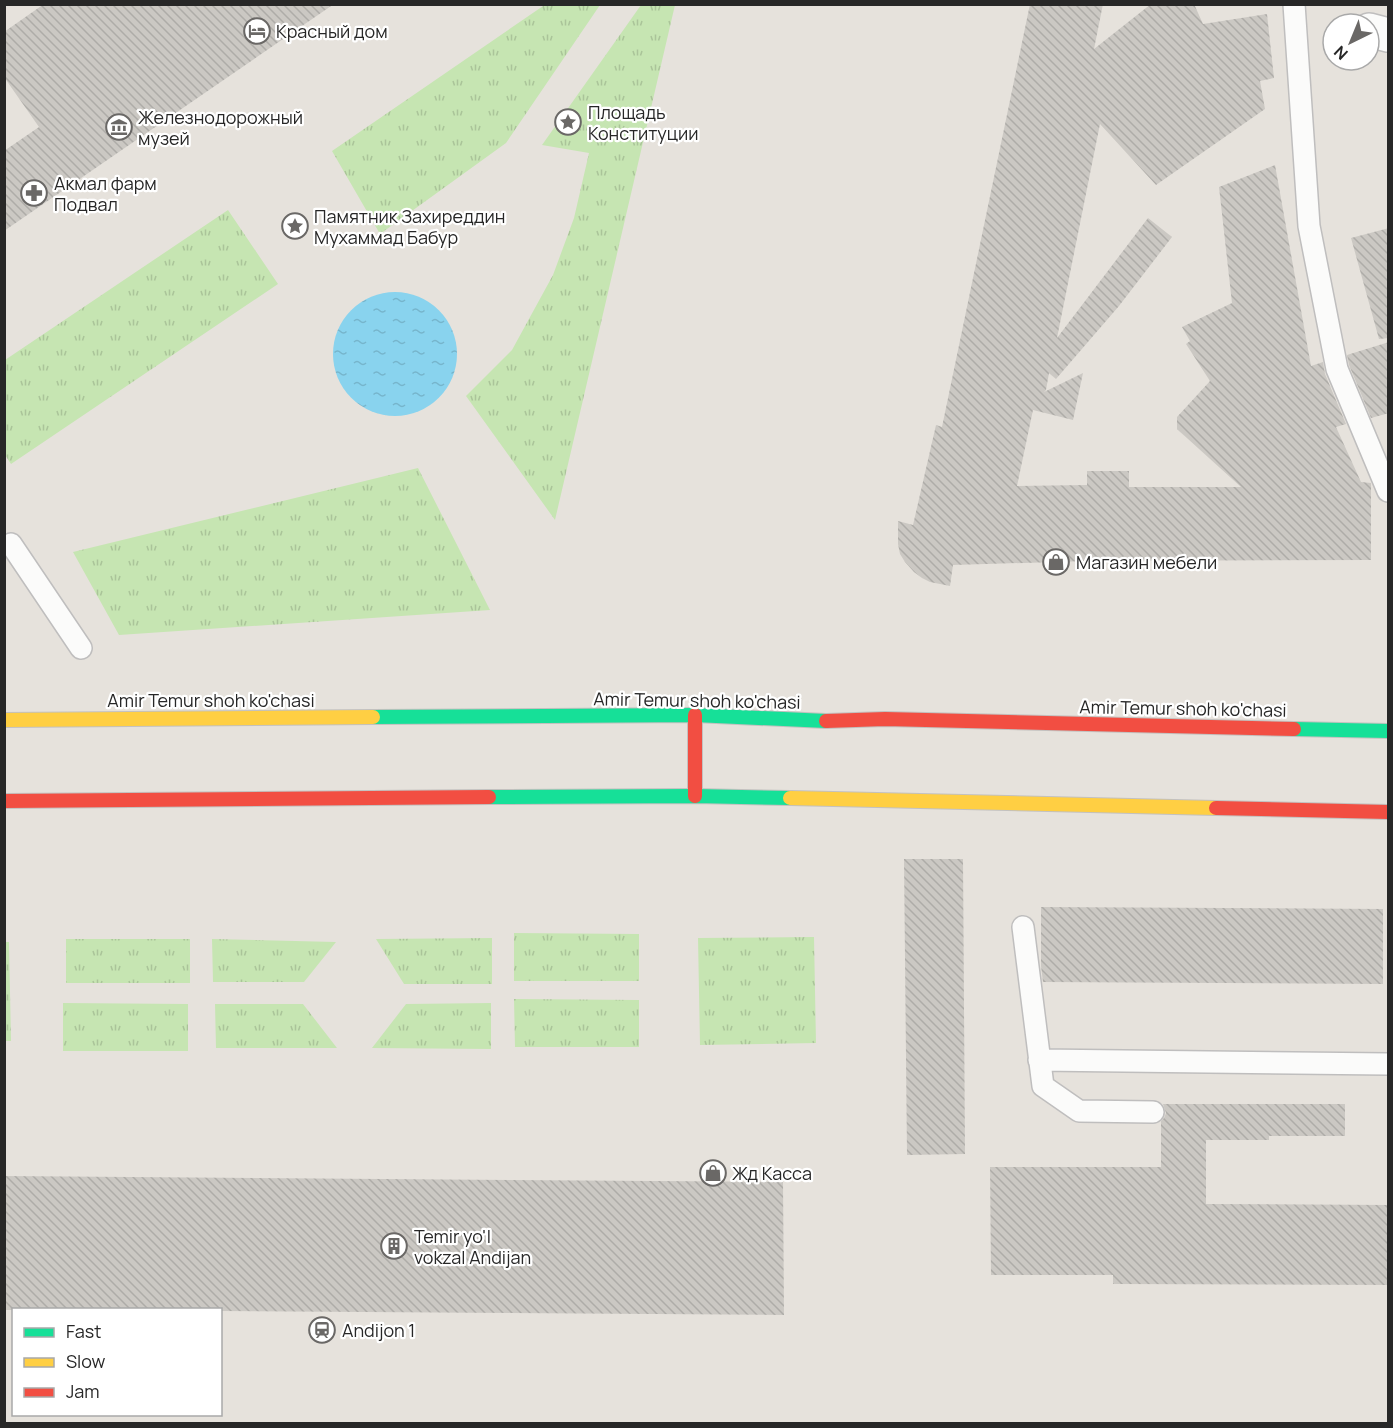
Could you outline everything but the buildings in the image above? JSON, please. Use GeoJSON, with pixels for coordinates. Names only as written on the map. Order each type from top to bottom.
{"type":"FeatureCollection","features":[{"type":"Feature","properties":{"kind":"main road","name":"Amir Temur shoh ko'chasi"},"geometry":{"type":"LineString","coordinates":[[4,720],[695,715],[823,721],[885,719],[1389,731]]}},
{"type":"Feature","properties":{"kind":"main road"},"geometry":{"type":"LineString","coordinates":[[695,715],[695,796]]}},
{"type":"Feature","properties":{"kind":"main road"},"geometry":{"type":"LineString","coordinates":[[4,801],[695,796],[1389,812]]}},
{"type":"Feature","properties":{"kind":"lane"},"geometry":{"type":"LineString","coordinates":[[1294,4],[1309,226],[1328,325],[1337,369],[1389,491]]}},
{"type":"Feature","properties":{"kind":"lane"},"geometry":{"type":"LineString","coordinates":[[7,542],[81,648]]}},
{"type":"Feature","properties":{"kind":"lane"},"geometry":{"type":"LineString","coordinates":[[1023,927],[1043,1086],[1079,1111],[1154,1112]]}},
{"type":"Feature","properties":{"kind":"lane"},"geometry":{"type":"LineString","coordinates":[[1040,1060],[1389,1064]]}},
{"type":"Feature","properties":{"kind":"green space"},"geometry":{"type":"Polygon","coordinates":[[[546,4],[600,5],[506,143],[380,234],[332,151],[546,4]]]}},
{"type":"Feature","properties":{"kind":"green space"},"geometry":{"type":"Polygon","coordinates":[[[641,5],[675,5],[555,520],[466,396],[512,350],[553,275],[574,218],[589,153],[542,145],[641,5]]]}},
{"type":"Feature","properties":{"kind":"green space"},"geometry":{"type":"Polygon","coordinates":[[[228,210],[278,284],[11,464],[5,455],[5,360],[228,210]]]}},
{"type":"Feature","properties":{"kind":"green space"},"geometry":{"type":"Polygon","coordinates":[[[418,468],[490,610],[119,635],[73,552],[418,468]]]}},
{"type":"Feature","properties":{"kind":"green space"},"geometry":{"type":"Polygon","coordinates":[[[514,933],[639,934],[639,981],[514,981],[514,933]]]}},
{"type":"Feature","properties":{"kind":"green space"},"geometry":{"type":"Polygon","coordinates":[[[814,937],[816,1043],[700,1045],[698,938],[814,937]]]}},
{"type":"Feature","properties":{"kind":"green space"},"geometry":{"type":"Polygon","coordinates":[[[492,938],[492,984],[404,984],[376,939],[492,938]]]}},
{"type":"Feature","properties":{"kind":"green space"},"geometry":{"type":"Polygon","coordinates":[[[66,939],[190,939],[190,983],[66,983],[66,939]]]}},
{"type":"Feature","properties":{"kind":"green space"},"geometry":{"type":"Polygon","coordinates":[[[212,939],[336,942],[304,982],[213,982],[212,939]]]}},
{"type":"Feature","properties":{"kind":"green space"},"geometry":{"type":"Polygon","coordinates":[[[4,942],[9,942],[11,1041],[5,1041],[4,942]]]}},
{"type":"Feature","properties":{"kind":"green space"},"geometry":{"type":"Polygon","coordinates":[[[514,999],[639,1000],[639,1047],[515,1047],[514,999]]]}},
{"type":"Feature","properties":{"kind":"green space"},"geometry":{"type":"Polygon","coordinates":[[[63,1003],[188,1004],[188,1051],[63,1051],[63,1003]]]}},
{"type":"Feature","properties":{"kind":"green space"},"geometry":{"type":"Polygon","coordinates":[[[491,1003],[491,1049],[372,1048],[406,1004],[491,1003]]]}},
{"type":"Feature","properties":{"kind":"green space"},"geometry":{"type":"Polygon","coordinates":[[[215,1004],[303,1004],[337,1048],[216,1048],[215,1004]]]}},
{"type":"Feature","properties":{"kind":"water"},"geometry":{"type":"Polygon","coordinates":[[[395,292],[419,296],[439,310],[453,330],[457,354],[453,378],[439,398],[419,412],[395,416],[371,412],[351,398],[337,378],[333,354],[337,330],[351,310],[371,296],[395,292]]]}},
{"type":"Feature","properties":{"kind":"traffic: fast"},"geometry":{"type":"LineString","coordinates":[[373,717],[695,715],[826,721]]}},
{"type":"Feature","properties":{"kind":"traffic: fast"},"geometry":{"type":"LineString","coordinates":[[1294,729],[1388,731]]}},
{"type":"Feature","properties":{"kind":"traffic: fast"},"geometry":{"type":"LineString","coordinates":[[489,797],[790,798]]}},
{"type":"Feature","properties":{"kind":"traffic: slow"},"geometry":{"type":"LineString","coordinates":[[4,720],[373,717]]}},
{"type":"Feature","properties":{"kind":"traffic: slow"},"geometry":{"type":"LineString","coordinates":[[790,798],[1216,808]]}},
{"type":"Feature","properties":{"kind":"traffic: jam"},"geometry":{"type":"LineString","coordinates":[[695,715],[695,796]]}},
{"type":"Feature","properties":{"kind":"traffic: jam"},"geometry":{"type":"LineString","coordinates":[[826,721],[885,719],[1294,729]]}},
{"type":"Feature","properties":{"kind":"traffic: jam"},"geometry":{"type":"LineString","coordinates":[[4,801],[489,797]]}},
{"type":"Feature","properties":{"kind":"traffic: jam"},"geometry":{"type":"LineString","coordinates":[[1216,808],[1388,812]]}},
{"type":"Feature","properties":{"kind":"place","name":"Красный дом"},"geometry":{"type":"Point","coordinates":[257,31]}},
{"type":"Feature","properties":{"kind":"place","name":"Площадь Конституции"},"geometry":{"type":"Point","coordinates":[568,122]}},
{"type":"Feature","properties":{"kind":"place","name":"Железнодорожный музей"},"geometry":{"type":"Point","coordinates":[119,127]}},
{"type":"Feature","properties":{"kind":"place","name":"Акмал фарм Подвал"},"geometry":{"type":"Point","coordinates":[34,193]}},
{"type":"Feature","properties":{"kind":"place","name":"Памятник Захиреддин Мухаммад Бабур"},"geometry":{"type":"Point","coordinates":[295,226]}},
{"type":"Feature","properties":{"kind":"place","name":"Магазин мебели"},"geometry":{"type":"Point","coordinates":[1056,562]}},
{"type":"Feature","properties":{"kind":"place","name":"Жд Касса"},"geometry":{"type":"Point","coordinates":[713,1173]}},
{"type":"Feature","properties":{"kind":"place","name":"Temir yo'l vokzal Andijan"},"geometry":{"type":"Point","coordinates":[394,1246]}},
{"type":"Feature","properties":{"kind":"place","name":"Andijon 1"},"geometry":{"type":"Point","coordinates":[322,1330]}}]}
